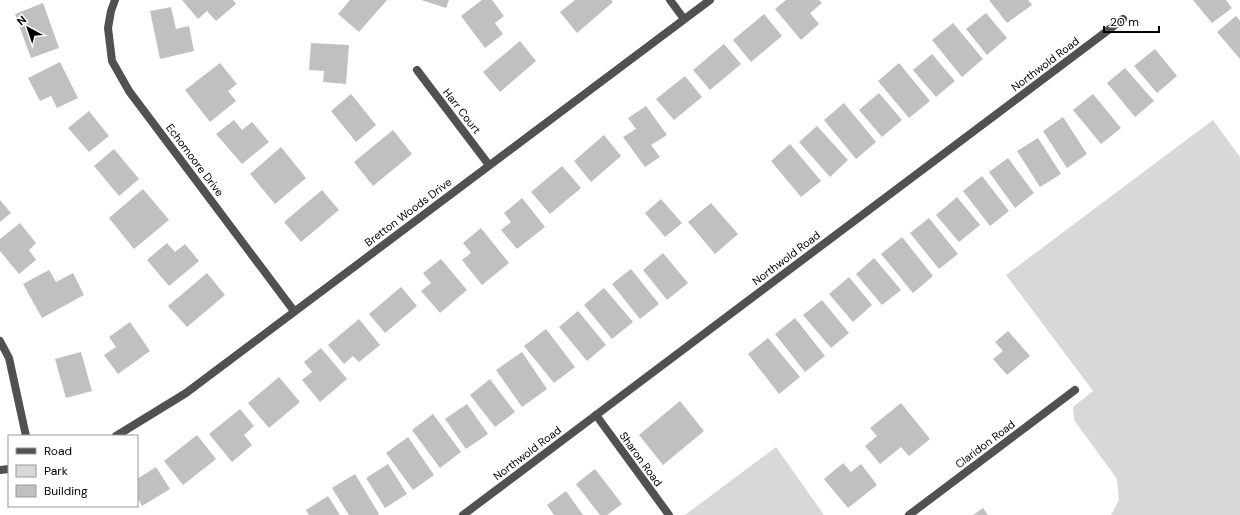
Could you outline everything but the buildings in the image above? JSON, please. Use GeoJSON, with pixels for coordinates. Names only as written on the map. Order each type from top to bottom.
{"type":"FeatureCollection","features":[{"type":"Feature","properties":{"kind":"street","name":"Echomoore Drive"},"geometry":{"type":"LineString","coordinates":[[115,0],[111,11],[108,28],[112,62],[129,91],[294,312]]}},
{"type":"Feature","properties":{"kind":"street"},"geometry":{"type":"LineString","coordinates":[[670,0],[684,19]]}},
{"type":"Feature","properties":{"kind":"street","name":"Bretton Woods Drive"},"geometry":{"type":"LineString","coordinates":[[118,435],[186,393],[710,0]]}},
{"type":"Feature","properties":{"kind":"street","name":"Northwold Road"},"geometry":{"type":"LineString","coordinates":[[463,515],[1123,19]]}},
{"type":"Feature","properties":{"kind":"street","name":"Harr Court"},"geometry":{"type":"LineString","coordinates":[[417,70],[489,165]]}},
{"type":"Feature","properties":{"kind":"street"},"geometry":{"type":"LineString","coordinates":[[0,341],[9,358],[26,435]]}},
{"type":"Feature","properties":{"kind":"street","name":"Claridon Road"},"geometry":{"type":"LineString","coordinates":[[909,515],[1075,390]]}},
{"type":"Feature","properties":{"kind":"street","name":"Sharon Road"},"geometry":{"type":"LineString","coordinates":[[596,415],[669,515]]}},
{"type":"Feature","properties":{"kind":"green space"},"geometry":{"type":"Polygon","coordinates":[[[1213,120],[1240,157],[1240,515],[1111,515],[1119,500],[1117,479],[1074,420],[1073,407],[1093,391],[1006,275],[1213,120]]]}},
{"type":"Feature","properties":{"kind":"green space"},"geometry":{"type":"Polygon","coordinates":[[[776,447],[824,515],[685,515],[776,447]]]}}]}
